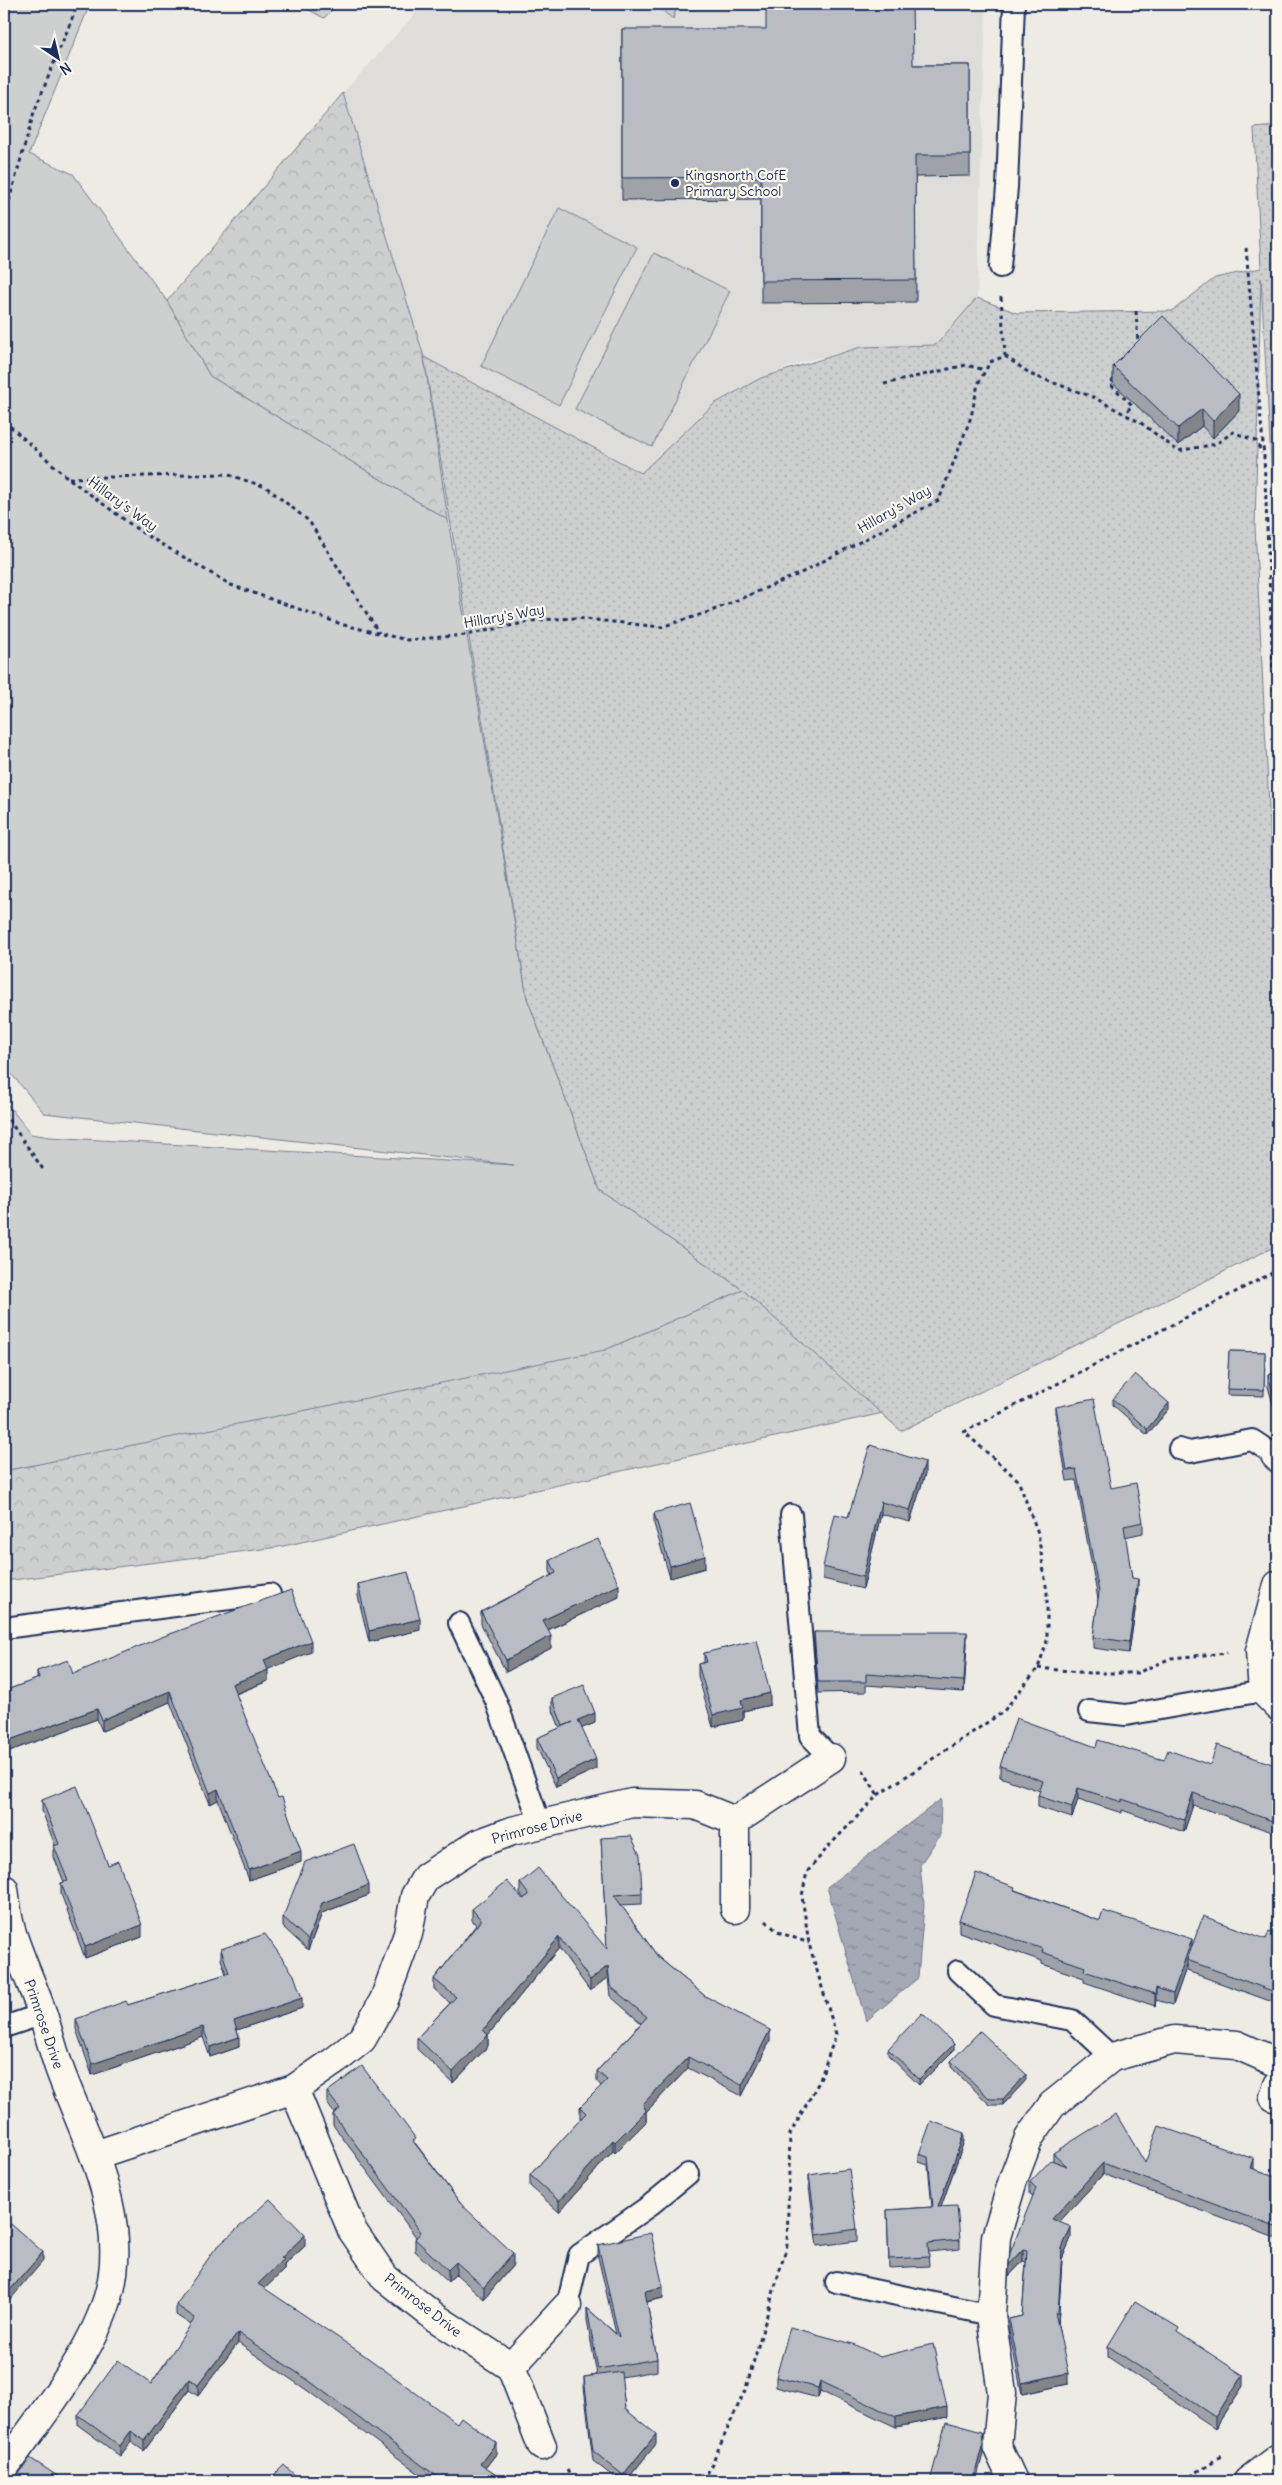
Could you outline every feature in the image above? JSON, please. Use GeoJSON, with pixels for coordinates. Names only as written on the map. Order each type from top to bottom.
{"type":"FeatureCollection","features":[{"type":"Feature","properties":{"kind":"street"},"geometry":{"type":"LineString","coordinates":[[1270,1698],[1260,1651],[1278,1585]]}},
{"type":"Feature","properties":{"kind":"street"},"geometry":{"type":"LineString","coordinates":[[735,1909],[734,1821],[831,1758]]}},
{"type":"Feature","properties":{"kind":"street","name":"Primrose Drive"},"geometry":{"type":"LineString","coordinates":[[95,2155],[294,2089],[336,2060],[362,2039],[384,2000],[408,1934],[415,1896],[426,1877],[477,1844],[512,1831],[541,1826],[632,1803],[695,1805],[734,1821]]}},
{"type":"Feature","properties":{"kind":"street","name":"Primrose Drive"},"geometry":{"type":"LineString","coordinates":[[4,1889],[10,1928],[42,2014],[60,2071],[95,2155],[112,2217],[115,2252],[110,2291],[93,2335],[58,2392],[4,2468]]}},
{"type":"Feature","properties":{"kind":"street"},"geometry":{"type":"LineString","coordinates":[[1013,2481],[997,2446],[1002,2393],[991,2314],[996,2237],[1013,2180],[1029,2138],[1052,2104],[1112,2057],[1174,2040],[1237,2046],[1278,2063]]}},
{"type":"Feature","properties":{"kind":"street","name":"Primrose Drive"},"geometry":{"type":"LineString","coordinates":[[294,2089],[352,2230],[385,2278],[436,2318],[510,2367]]}},
{"type":"Feature","properties":{"kind":"street"},"geometry":{"type":"LineString","coordinates":[[542,2446],[510,2367],[567,2306]]}},
{"type":"Feature","properties":{"kind":"street"},"geometry":{"type":"LineString","coordinates":[[1248,2481],[1278,2458]]}},
{"type":"Feature","properties":{"kind":"lane"},"geometry":{"type":"LineString","coordinates":[[1000,267],[1007,187],[1014,4]]}},
{"type":"Feature","properties":{"kind":"lane"},"geometry":{"type":"LineString","coordinates":[[1179,1449],[1190,1452],[1252,1440],[1277,1456]]}},
{"type":"Feature","properties":{"kind":"lane"},"geometry":{"type":"LineString","coordinates":[[791,1515],[810,1736],[831,1758]]}},
{"type":"Feature","properties":{"kind":"lane"},"geometry":{"type":"LineString","coordinates":[[4,1628],[270,1594]]}},
{"type":"Feature","properties":{"kind":"lane"},"geometry":{"type":"LineString","coordinates":[[459,1623],[496,1701],[541,1826]]}},
{"type":"Feature","properties":{"kind":"lane"},"geometry":{"type":"LineString","coordinates":[[1089,1711],[1126,1715],[1270,1698]]}},
{"type":"Feature","properties":{"kind":"lane"},"geometry":{"type":"LineString","coordinates":[[958,1971],[994,2005],[1072,2020],[1112,2057]]}},
{"type":"Feature","properties":{"kind":"lane"},"geometry":{"type":"LineString","coordinates":[[4,2027],[42,2014]]}},
{"type":"Feature","properties":{"kind":"lane"},"geometry":{"type":"LineString","coordinates":[[567,2306],[579,2255],[650,2206],[688,2174]]}},
{"type":"Feature","properties":{"kind":"lane"},"geometry":{"type":"LineString","coordinates":[[836,2282],[991,2314]]}},
{"type":"Feature","properties":{"kind":"path"},"geometry":{"type":"LineString","coordinates":[[4,205],[8,205],[34,112],[78,4]]}},
{"type":"Feature","properties":{"kind":"path"},"geometry":{"type":"LineString","coordinates":[[1246,248],[1264,456],[1278,786]]}},
{"type":"Feature","properties":{"kind":"path"},"geometry":{"type":"LineString","coordinates":[[1000,267],[1005,356]]}},
{"type":"Feature","properties":{"kind":"path"},"geometry":{"type":"LineString","coordinates":[[1136,311],[1138,354]]}},
{"type":"Feature","properties":{"kind":"path"},"geometry":{"type":"LineString","coordinates":[[884,384],[966,365],[986,370],[990,362],[1005,356]]}},
{"type":"Feature","properties":{"kind":"path"},"geometry":{"type":"LineString","coordinates":[[1005,356],[1032,375],[1093,397],[1125,414],[1141,423],[1178,451],[1216,444],[1233,432],[1256,441],[1264,456]]}},
{"type":"Feature","properties":{"kind":"path","name":"Hillary's Way"},"geometry":{"type":"LineString","coordinates":[[4,421],[68,478],[141,532],[231,585],[344,625],[407,640],[466,635],[538,620],[576,618],[661,627],[709,612],[799,574],[939,500],[971,417],[978,384],[986,370]]}},
{"type":"Feature","properties":{"kind":"path"},"geometry":{"type":"LineString","coordinates":[[1115,378],[1110,384],[1132,405],[1125,414]]}},
{"type":"Feature","properties":{"kind":"path"},"geometry":{"type":"LineString","coordinates":[[68,478],[226,474],[266,487],[309,521],[379,633]]}},
{"type":"Feature","properties":{"kind":"path"},"geometry":{"type":"LineString","coordinates":[[4,1113],[45,1172]]}},
{"type":"Feature","properties":{"kind":"path"},"geometry":{"type":"LineString","coordinates":[[704,2481],[746,2388],[787,2245],[790,2134],[820,2080],[836,2034],[809,1944],[802,1896],[808,1872],[829,1846],[878,1795],[1003,1712],[1038,1668],[1047,1642],[1047,1592],[1038,1533],[1018,1480],[964,1432],[1278,1270]]}},
{"type":"Feature","properties":{"kind":"path"},"geometry":{"type":"LineString","coordinates":[[1038,1668],[1089,1674],[1137,1672],[1171,1658],[1260,1651]]}},
{"type":"Feature","properties":{"kind":"path"},"geometry":{"type":"LineString","coordinates":[[735,1909],[752,1910],[778,1932],[809,1944]]}},
{"type":"Feature","properties":{"kind":"shaded area","name":"Kingsnorth CofE Primary School"},"geometry":{"type":"Polygon","coordinates":[[[424,4],[654,4],[673,18],[678,4],[986,4],[977,298],[936,345],[861,347],[801,362],[761,378],[714,404],[664,456],[641,473],[424,357],[343,93],[424,4]]]}},
{"type":"Feature","properties":{"kind":"green space"},"geometry":{"type":"Polygon","coordinates":[[[4,4],[90,4],[29,154],[73,174],[167,301],[210,376],[448,520],[527,998],[600,1190],[743,1290],[605,1350],[542,1373],[4,1471],[4,1100],[31,1134],[50,1137],[514,1165],[44,1113],[4,1065],[4,4]]]}},
{"type":"Feature","properties":{"kind":"green space"},"geometry":{"type":"Polygon","coordinates":[[[298,4],[338,4],[324,18],[298,4]]]}},
{"type":"Feature","properties":{"kind":"green space"},"geometry":{"type":"Polygon","coordinates":[[[654,4],[678,4],[673,19],[654,4]]]}},
{"type":"Feature","properties":{"kind":"green space"},"geometry":{"type":"Polygon","coordinates":[[[343,93],[424,357],[448,520],[210,376],[167,301],[343,93]]]}},
{"type":"Feature","properties":{"kind":"green space"},"geometry":{"type":"Polygon","coordinates":[[[1278,126],[1278,591],[1261,278],[1255,527],[1278,986],[1278,1245],[901,1431],[743,1290],[600,1190],[527,998],[424,357],[641,473],[714,404],[761,378],[861,347],[936,345],[977,298],[1017,313],[1172,311],[1215,278],[1261,268],[1254,128],[1278,126]]]}},
{"type":"Feature","properties":{"kind":"green space"},"geometry":{"type":"Polygon","coordinates":[[[559,208],[637,247],[559,405],[481,366],[559,208]]]}},
{"type":"Feature","properties":{"kind":"green space"},"geometry":{"type":"Polygon","coordinates":[[[654,253],[730,291],[652,447],[575,409],[654,253]]]}},
{"type":"Feature","properties":{"kind":"green space"},"geometry":{"type":"Polygon","coordinates":[[[743,1290],[883,1413],[279,1547],[4,1581],[4,1471],[605,1350],[743,1290]]]}},
{"type":"Feature","properties":{"kind":"water"},"geometry":{"type":"Polygon","coordinates":[[[941,1799],[940,1835],[920,1865],[924,1905],[918,1978],[866,2021],[827,1887],[941,1799]]]}},
{"type":"Feature","properties":{"kind":"building"},"geometry":{"type":"Polygon","coordinates":[[[766,4],[912,4],[913,65],[970,65],[970,155],[915,155],[916,280],[761,281],[761,177],[622,178],[622,29],[766,29],[766,4]]]}},
{"type":"Feature","properties":{"kind":"building"},"geometry":{"type":"Polygon","coordinates":[[[1163,316],[1239,394],[1213,421],[1202,409],[1178,428],[1113,366],[1163,316]]]}},
{"type":"Feature","properties":{"kind":"building"},"geometry":{"type":"Polygon","coordinates":[[[1229,1351],[1265,1352],[1264,1390],[1227,1389],[1229,1351]]]}},
{"type":"Feature","properties":{"kind":"building"},"geometry":{"type":"Polygon","coordinates":[[[1278,1372],[1278,1409],[1268,1375],[1278,1372]]]}},
{"type":"Feature","properties":{"kind":"building"},"geometry":{"type":"Polygon","coordinates":[[[1135,1374],[1169,1403],[1147,1429],[1113,1399],[1135,1374]]]}},
{"type":"Feature","properties":{"kind":"building"},"geometry":{"type":"Polygon","coordinates":[[[1094,1399],[1111,1488],[1136,1483],[1143,1522],[1124,1526],[1132,1578],[1138,1579],[1129,1642],[1093,1637],[1099,1592],[1076,1469],[1067,1470],[1056,1407],[1094,1399]]]}},
{"type":"Feature","properties":{"kind":"building"},"geometry":{"type":"Polygon","coordinates":[[[870,1445],[925,1462],[910,1510],[881,1502],[863,1577],[823,1567],[835,1514],[848,1517],[870,1445]]]}},
{"type":"Feature","properties":{"kind":"building"},"geometry":{"type":"Polygon","coordinates":[[[690,1503],[705,1556],[670,1566],[654,1513],[690,1503]]]}},
{"type":"Feature","properties":{"kind":"building"},"geometry":{"type":"Polygon","coordinates":[[[598,1539],[619,1585],[543,1620],[551,1636],[506,1660],[481,1612],[556,1573],[550,1560],[598,1539]]]}},
{"type":"Feature","properties":{"kind":"building"},"geometry":{"type":"Polygon","coordinates":[[[408,1572],[420,1619],[369,1631],[358,1584],[408,1572]]]}},
{"type":"Feature","properties":{"kind":"building"},"geometry":{"type":"Polygon","coordinates":[[[291,1590],[311,1641],[264,1660],[268,1670],[232,1684],[278,1798],[282,1797],[301,1851],[249,1870],[218,1789],[210,1793],[170,1691],[102,1720],[97,1709],[4,1742],[4,1691],[39,1678],[37,1671],[68,1660],[73,1674],[159,1638],[291,1590]]]}},
{"type":"Feature","properties":{"kind":"building"},"geometry":{"type":"Polygon","coordinates":[[[814,1632],[967,1632],[964,1681],[866,1674],[866,1682],[818,1682],[814,1632]]]}},
{"type":"Feature","properties":{"kind":"building"},"geometry":{"type":"Polygon","coordinates":[[[757,1640],[770,1693],[741,1700],[743,1708],[713,1715],[698,1664],[707,1662],[704,1653],[757,1640]]]}},
{"type":"Feature","properties":{"kind":"building"},"geometry":{"type":"Polygon","coordinates":[[[584,1685],[595,1713],[578,1720],[596,1759],[556,1778],[537,1738],[573,1722],[563,1726],[552,1698],[584,1685]]]}},
{"type":"Feature","properties":{"kind":"building"},"geometry":{"type":"Polygon","coordinates":[[[1016,1718],[1096,1747],[1098,1740],[1164,1760],[1168,1750],[1210,1765],[1217,1745],[1278,1766],[1278,1823],[1193,1793],[1184,1820],[1122,1799],[1122,1802],[1078,1788],[1072,1807],[1038,1796],[1043,1781],[1000,1766],[1016,1718]]]}},
{"type":"Feature","properties":{"kind":"building"},"geometry":{"type":"Polygon","coordinates":[[[77,1786],[108,1865],[118,1861],[142,1925],[85,1947],[61,1883],[68,1881],[54,1846],[59,1844],[42,1800],[77,1786]]]}},
{"type":"Feature","properties":{"kind":"building"},"geometry":{"type":"Polygon","coordinates":[[[631,1836],[640,1855],[642,1893],[614,1895],[658,1957],[705,1996],[770,2030],[742,2085],[688,2057],[643,2104],[646,2111],[615,2142],[613,2140],[559,2201],[530,2175],[586,2113],[580,2107],[607,2080],[597,2071],[647,2017],[610,1986],[608,1966],[590,1980],[559,1937],[483,2030],[488,2035],[453,2072],[417,2038],[456,1997],[434,1979],[481,1920],[472,1909],[507,1881],[523,1899],[529,1895],[520,1883],[538,1868],[607,1949],[601,1838],[631,1836]]]}},
{"type":"Feature","properties":{"kind":"building"},"geometry":{"type":"Polygon","coordinates":[[[354,1844],[369,1885],[322,1903],[308,1940],[283,1917],[305,1862],[354,1844]]]}},
{"type":"Feature","properties":{"kind":"building"},"geometry":{"type":"Polygon","coordinates":[[[976,1873],[1015,1887],[1014,1890],[1100,1921],[1103,1911],[1192,1939],[1173,1994],[1156,1988],[1155,1994],[1084,1971],[1085,1967],[1042,1952],[1043,1949],[959,1920],[976,1873]]]}},
{"type":"Feature","properties":{"kind":"building"},"geometry":{"type":"Polygon","coordinates":[[[1203,1916],[1266,1939],[1269,1931],[1278,1934],[1278,1993],[1187,1960],[1203,1916]]]}},
{"type":"Feature","properties":{"kind":"building"},"geometry":{"type":"Polygon","coordinates":[[[265,1934],[294,1975],[302,1998],[234,2021],[239,2037],[210,2047],[203,2027],[92,2064],[76,2019],[126,2001],[128,2005],[229,1973],[221,1949],[265,1934]]]}},
{"type":"Feature","properties":{"kind":"building"},"geometry":{"type":"Polygon","coordinates":[[[922,2013],[954,2044],[919,2079],[888,2049],[922,2013]]]}},
{"type":"Feature","properties":{"kind":"building"},"geometry":{"type":"Polygon","coordinates":[[[980,2031],[1026,2074],[1003,2099],[990,2099],[951,2061],[980,2031]]]}},
{"type":"Feature","properties":{"kind":"building"},"geometry":{"type":"Polygon","coordinates":[[[362,2066],[416,2139],[413,2141],[461,2204],[513,2253],[484,2287],[456,2262],[448,2270],[415,2239],[421,2232],[333,2114],[340,2109],[327,2092],[362,2066]]]}},
{"type":"Feature","properties":{"kind":"building"},"geometry":{"type":"Polygon","coordinates":[[[1116,2114],[1145,2163],[1159,2126],[1254,2159],[1251,2168],[1278,2177],[1278,2228],[1103,2163],[1052,2219],[1071,2227],[1062,2248],[1058,2314],[1055,2312],[1068,2373],[1022,2383],[1009,2319],[1022,2316],[1027,2251],[1023,2250],[1009,2265],[1010,2253],[1036,2188],[1030,2182],[1051,2160],[1067,2166],[1053,2153],[1116,2114]]]}},
{"type":"Feature","properties":{"kind":"building"},"geometry":{"type":"Polygon","coordinates":[[[931,2121],[964,2133],[938,2207],[957,2206],[960,2240],[928,2243],[929,2257],[889,2259],[887,2210],[933,2207],[928,2157],[919,2154],[931,2121]]]}},
{"type":"Feature","properties":{"kind":"building"},"geometry":{"type":"Polygon","coordinates":[[[849,2169],[857,2229],[817,2235],[809,2175],[849,2169]]]}},
{"type":"Feature","properties":{"kind":"building"},"geometry":{"type":"Polygon","coordinates":[[[270,2199],[305,2235],[258,2284],[364,2355],[457,2423],[461,2417],[496,2443],[480,2464],[505,2481],[443,2481],[308,2380],[238,2333],[198,2385],[189,2379],[144,2441],[131,2431],[120,2446],[78,2415],[118,2360],[151,2384],[195,2318],[176,2305],[215,2249],[270,2199]]]}},
{"type":"Feature","properties":{"kind":"building"},"geometry":{"type":"Polygon","coordinates":[[[11,2224],[43,2252],[4,2297],[4,2233],[11,2224]]]}},
{"type":"Feature","properties":{"kind":"building"},"geometry":{"type":"Polygon","coordinates":[[[651,2233],[663,2287],[645,2291],[657,2359],[598,2369],[587,2308],[619,2337],[598,2245],[651,2233]]]}},
{"type":"Feature","properties":{"kind":"building"},"geometry":{"type":"Polygon","coordinates":[[[1135,2301],[1179,2328],[1177,2332],[1243,2375],[1215,2417],[1108,2346],[1135,2301]]]}},
{"type":"Feature","properties":{"kind":"building"},"geometry":{"type":"Polygon","coordinates":[[[790,2327],[853,2344],[880,2357],[933,2344],[947,2407],[896,2417],[820,2381],[818,2388],[776,2377],[790,2327]]]}},
{"type":"Feature","properties":{"kind":"building"},"geometry":{"type":"Polygon","coordinates":[[[621,2372],[625,2409],[656,2434],[623,2475],[593,2451],[584,2377],[621,2372]]]}},
{"type":"Feature","properties":{"kind":"building"},"geometry":{"type":"Polygon","coordinates":[[[946,2422],[982,2432],[983,2443],[973,2481],[930,2481],[946,2422]]]}},
{"type":"Feature","properties":{"kind":"building"},"geometry":{"type":"Polygon","coordinates":[[[30,2458],[65,2481],[14,2481],[30,2458]]]}},
{"type":"Feature","properties":{"kind":"building"},"geometry":{"type":"Polygon","coordinates":[[[284,2465],[301,2481],[268,2481],[284,2465]]]}},
{"type":"Feature","properties":{"kind":"building"},"geometry":{"type":"Polygon","coordinates":[[[804,2474],[840,2474],[840,2481],[804,2481],[804,2474]]]}},
{"type":"Feature","properties":{"kind":"place","name":"Kingsnorth CofE Primary School"},"geometry":{"type":"Point","coordinates":[675,183]}}]}
